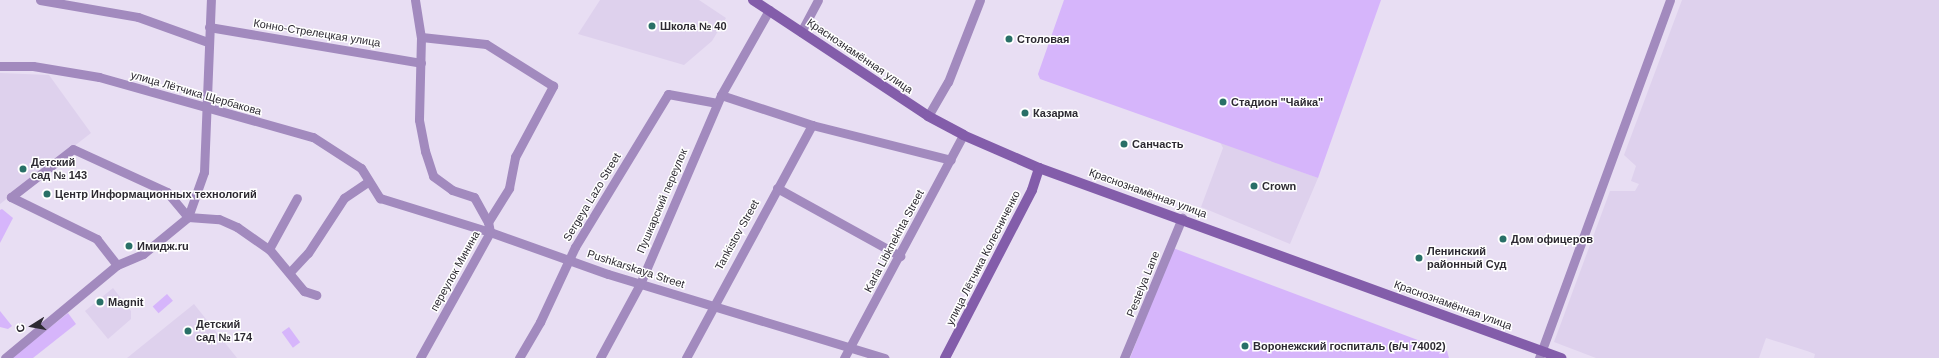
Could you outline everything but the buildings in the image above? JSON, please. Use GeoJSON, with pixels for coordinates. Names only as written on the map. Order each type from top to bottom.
{"type":"FeatureCollection","features":[{"type":"Feature","properties":{"kind":"street"},"geometry":{"type":"LineString","coordinates":[[40,0],[138,17],[208,42]]}},
{"type":"Feature","properties":{"kind":"street"},"geometry":{"type":"LineString","coordinates":[[5,358],[117,265],[143,254],[188,217],[195,201],[204,172],[208,109],[208,42],[211,0]]}},
{"type":"Feature","properties":{"kind":"street"},"geometry":{"type":"LineString","coordinates":[[416,0],[422,37],[419,120],[433,176],[452,190],[474,197],[488,222]]}},
{"type":"Feature","properties":{"kind":"street","name":"Краснознамённая улица"},"geometry":{"type":"LineString","coordinates":[[753,0],[928,116],[963,135],[1039,168],[1182,218],[1541,354],[1561,358]]}},
{"type":"Feature","properties":{"kind":"street"},"geometry":{"type":"LineString","coordinates":[[801,32],[818,0]]}},
{"type":"Feature","properties":{"kind":"street"},"geometry":{"type":"LineString","coordinates":[[928,116],[948,82],[980,0]]}},
{"type":"Feature","properties":{"kind":"street"},"geometry":{"type":"LineString","coordinates":[[1541,354],[1670,0]]}},
{"type":"Feature","properties":{"kind":"street","name":"Пушкарский переулок"},"geometry":{"type":"LineString","coordinates":[[600,358],[640,284],[719,99],[769,10]]}},
{"type":"Feature","properties":{"kind":"street","name":"Конно-Стрелецкая улица"},"geometry":{"type":"LineString","coordinates":[[209,27],[421,63]]}},
{"type":"Feature","properties":{"kind":"street","name":"переулок Минина"},"geometry":{"type":"LineString","coordinates":[[420,358],[490,232],[488,222],[509,188],[515,157],[527,129],[553,86],[486,44],[422,37]]}},
{"type":"Feature","properties":{"kind":"street","name":"улица Лётчика Щербакова"},"geometry":{"type":"LineString","coordinates":[[0,66],[34,66],[99,77],[208,109],[313,137],[361,168],[368,182],[380,198]]}},
{"type":"Feature","properties":{"kind":"street","name":"Sergeya Lazo Street"},"geometry":{"type":"LineString","coordinates":[[519,358],[594,213],[668,94],[719,99]]}},
{"type":"Feature","properties":{"kind":"street"},"geometry":{"type":"LineString","coordinates":[[719,99],[812,125],[951,160]]}},
{"type":"Feature","properties":{"kind":"street","name":"Tankistov Street"},"geometry":{"type":"LineString","coordinates":[[686,358],[812,125]]}},
{"type":"Feature","properties":{"kind":"street","name":"Karla Libknekhta Street"},"geometry":{"type":"LineString","coordinates":[[844,358],[900,256],[963,135]]}},
{"type":"Feature","properties":{"kind":"street"},"geometry":{"type":"LineString","coordinates":[[117,265],[97,239],[11,197],[73,149],[167,192],[188,217],[219,219],[269,249],[290,272],[291,279],[304,291],[316,295]]}},
{"type":"Feature","properties":{"kind":"street","name":"улица Лётчика Колесниченко"},"geometry":{"type":"LineString","coordinates":[[945,358],[1032,190],[1039,168]]}},
{"type":"Feature","properties":{"kind":"street"},"geometry":{"type":"LineString","coordinates":[[290,272],[308,253],[344,198],[368,182]]}},
{"type":"Feature","properties":{"kind":"street"},"geometry":{"type":"LineString","coordinates":[[777,188],[900,256]]}},
{"type":"Feature","properties":{"kind":"street"},"geometry":{"type":"LineString","coordinates":[[269,249],[297,198]]}},
{"type":"Feature","properties":{"kind":"street","name":"Pushkarskaya Street"},"geometry":{"type":"LineString","coordinates":[[380,198],[490,232],[640,284],[885,358]]}},
{"type":"Feature","properties":{"kind":"street","name":"Pestelya Lane"},"geometry":{"type":"LineString","coordinates":[[1124,358],[1182,218]]}},
{"type":"Feature","properties":{"kind":"shaded area","name":"Школа № 40"},"geometry":{"type":"Polygon","coordinates":[[[600,0],[699,0],[726,18],[712,41],[684,65],[578,34],[600,0]]]}},
{"type":"Feature","properties":{"kind":"shaded area","name":"Стадион \"Чайка\""},"geometry":{"type":"Polygon","coordinates":[[[1064,0],[1381,0],[1318,178],[1040,79],[1038,74],[1064,0]]]}},
{"type":"Feature","properties":{"kind":"shaded area"},"geometry":{"type":"Polygon","coordinates":[[[1682,0],[1939,0],[1939,358],[1814,358],[1815,354],[1766,338],[1759,358],[1596,358],[1554,342],[1610,191],[1635,191],[1639,184],[1631,181],[1636,166],[1624,155],[1682,0]]]}},
{"type":"Feature","properties":{"kind":"shaded area","name":"Детский сад № 143"},"geometry":{"type":"Polygon","coordinates":[[[0,73],[49,75],[91,133],[0,204],[0,73]]]}},
{"type":"Feature","properties":{"kind":"shaded area"},"geometry":{"type":"Polygon","coordinates":[[[1220,142],[1318,178],[1290,244],[1201,207],[1223,148],[1220,142]]]}},
{"type":"Feature","properties":{"kind":"shaded area"},"geometry":{"type":"Polygon","coordinates":[[[2,209],[13,218],[0,243],[0,210],[2,209]]]}},
{"type":"Feature","properties":{"kind":"shaded area"},"geometry":{"type":"Polygon","coordinates":[[[1173,248],[1447,351],[1449,358],[1130,358],[1173,248]]]}},
{"type":"Feature","properties":{"kind":"shaded area"},"geometry":{"type":"Polygon","coordinates":[[[113,288],[131,311],[131,319],[108,339],[85,311],[113,288]]]}},
{"type":"Feature","properties":{"kind":"shaded area"},"geometry":{"type":"Polygon","coordinates":[[[167,294],[173,301],[159,313],[153,306],[167,294]]]}},
{"type":"Feature","properties":{"kind":"shaded area","name":"Детский сад № 174"},"geometry":{"type":"Polygon","coordinates":[[[194,304],[237,358],[127,358],[194,304]]]}},
{"type":"Feature","properties":{"kind":"shaded area"},"geometry":{"type":"Polygon","coordinates":[[[0,311],[12,326],[8,329],[0,327],[0,311]]]}},
{"type":"Feature","properties":{"kind":"shaded area"},"geometry":{"type":"Polygon","coordinates":[[[68,313],[76,324],[33,358],[11,358],[68,313]]]}},
{"type":"Feature","properties":{"kind":"shaded area"},"geometry":{"type":"Polygon","coordinates":[[[289,327],[300,342],[293,348],[282,332],[289,327]]]}},
{"type":"Feature","properties":{"kind":"place","name":"Школа № 40"},"geometry":{"type":"Point","coordinates":[652,26]}},
{"type":"Feature","properties":{"kind":"place","name":"Столовая"},"geometry":{"type":"Point","coordinates":[1009,39]}},
{"type":"Feature","properties":{"kind":"place","name":"Стадион \"Чайка\""},"geometry":{"type":"Point","coordinates":[1223,102]}},
{"type":"Feature","properties":{"kind":"place","name":"Казарма"},"geometry":{"type":"Point","coordinates":[1025,113]}},
{"type":"Feature","properties":{"kind":"place","name":"Санчасть"},"geometry":{"type":"Point","coordinates":[1124,144]}},
{"type":"Feature","properties":{"kind":"place","name":"Детский сад № 143"},"geometry":{"type":"Point","coordinates":[23,169]}},
{"type":"Feature","properties":{"kind":"place","name":"Crown"},"geometry":{"type":"Point","coordinates":[1254,186]}},
{"type":"Feature","properties":{"kind":"place","name":"Центр Информационных технологий"},"geometry":{"type":"Point","coordinates":[47,194]}},
{"type":"Feature","properties":{"kind":"place","name":"Дом офицеров"},"geometry":{"type":"Point","coordinates":[1503,239]}},
{"type":"Feature","properties":{"kind":"place","name":"Имидж.ru"},"geometry":{"type":"Point","coordinates":[129,246]}},
{"type":"Feature","properties":{"kind":"place","name":"Ленинский районный Суд"},"geometry":{"type":"Point","coordinates":[1419,258]}},
{"type":"Feature","properties":{"kind":"place","name":"Magnit"},"geometry":{"type":"Point","coordinates":[100,302]}},
{"type":"Feature","properties":{"kind":"place","name":"Детский сад № 174"},"geometry":{"type":"Point","coordinates":[188,331]}},
{"type":"Feature","properties":{"kind":"place","name":"Воронежский госпиталь (в/ч 74002)"},"geometry":{"type":"Point","coordinates":[1245,346]}}]}
